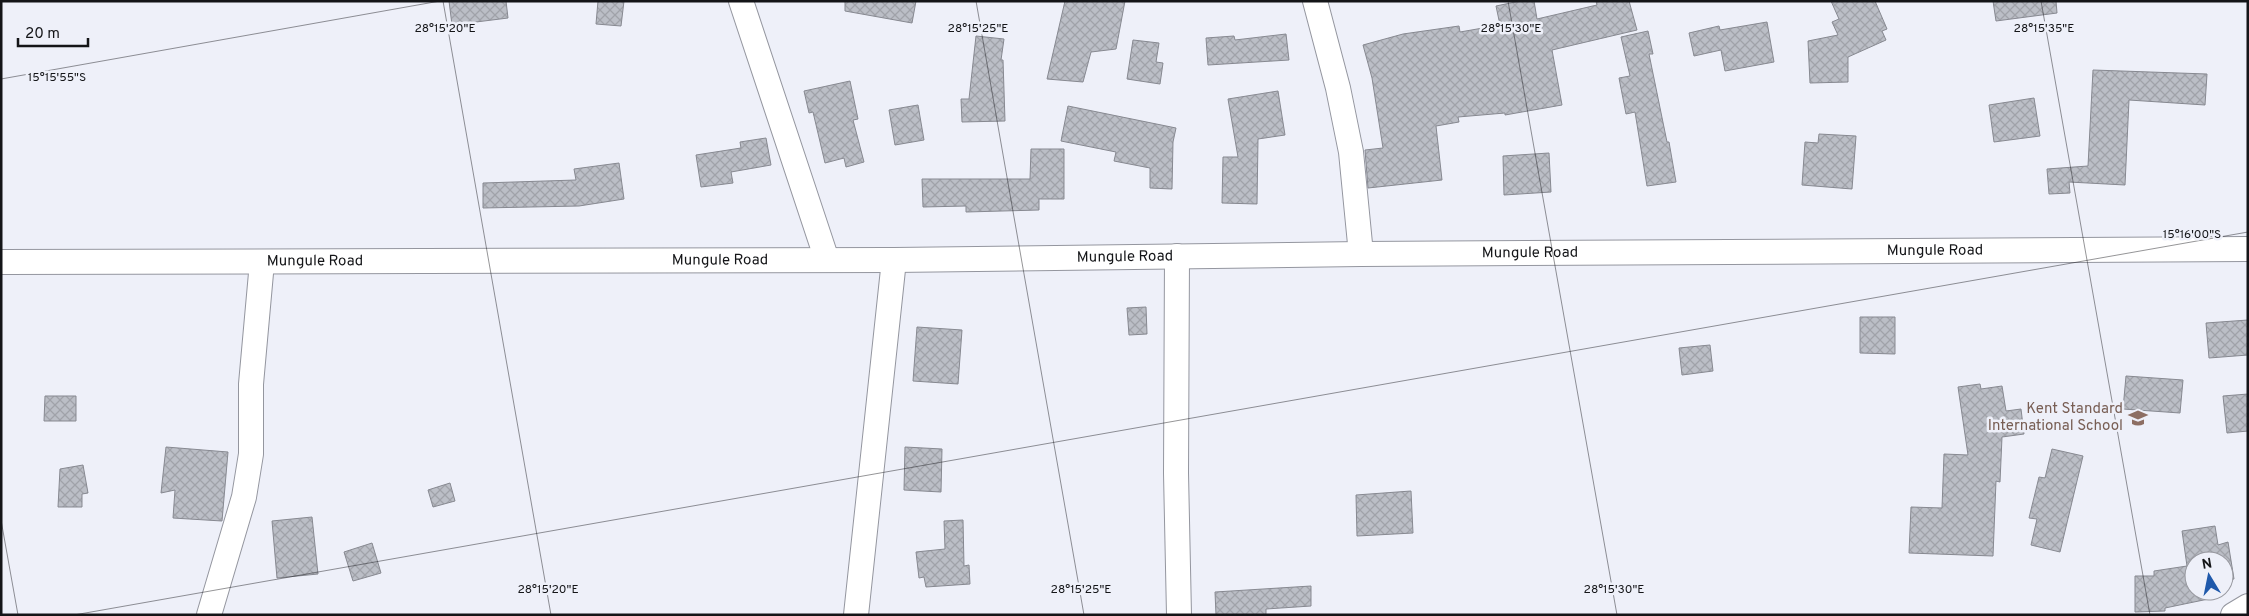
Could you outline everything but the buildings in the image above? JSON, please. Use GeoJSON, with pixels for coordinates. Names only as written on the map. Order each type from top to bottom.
{"type":"FeatureCollection","features":[{"type":"Feature","properties":{"kind":"street"},"geometry":{"type":"LineString","coordinates":[[741,1],[827,260]]}},
{"type":"Feature","properties":{"kind":"street"},"geometry":{"type":"LineString","coordinates":[[1315,1],[1338,88],[1351,152],[1361,254]]}},
{"type":"Feature","properties":{"kind":"street","name":"Mungule Road"},"geometry":{"type":"LineString","coordinates":[[2,260],[262,262],[894,260],[1361,254],[2248,249]]}},
{"type":"Feature","properties":{"kind":"street"},"geometry":{"type":"LineString","coordinates":[[1177,256],[1176,473],[1179,615]]}},
{"type":"Feature","properties":{"kind":"street"},"geometry":{"type":"LineString","coordinates":[[856,615],[894,260]]}},
{"type":"Feature","properties":{"kind":"street"},"geometry":{"type":"LineString","coordinates":[[209,615],[244,497],[250,454],[251,384],[262,262]]}},
{"type":"Feature","properties":{"kind":"street"},"geometry":{"type":"LineString","coordinates":[[2233,615],[2248,606]]}},
{"type":"Feature","properties":{"kind":"place","name":"Kent Standard International School"},"geometry":{"type":"Point","coordinates":[2138,418]}}]}
